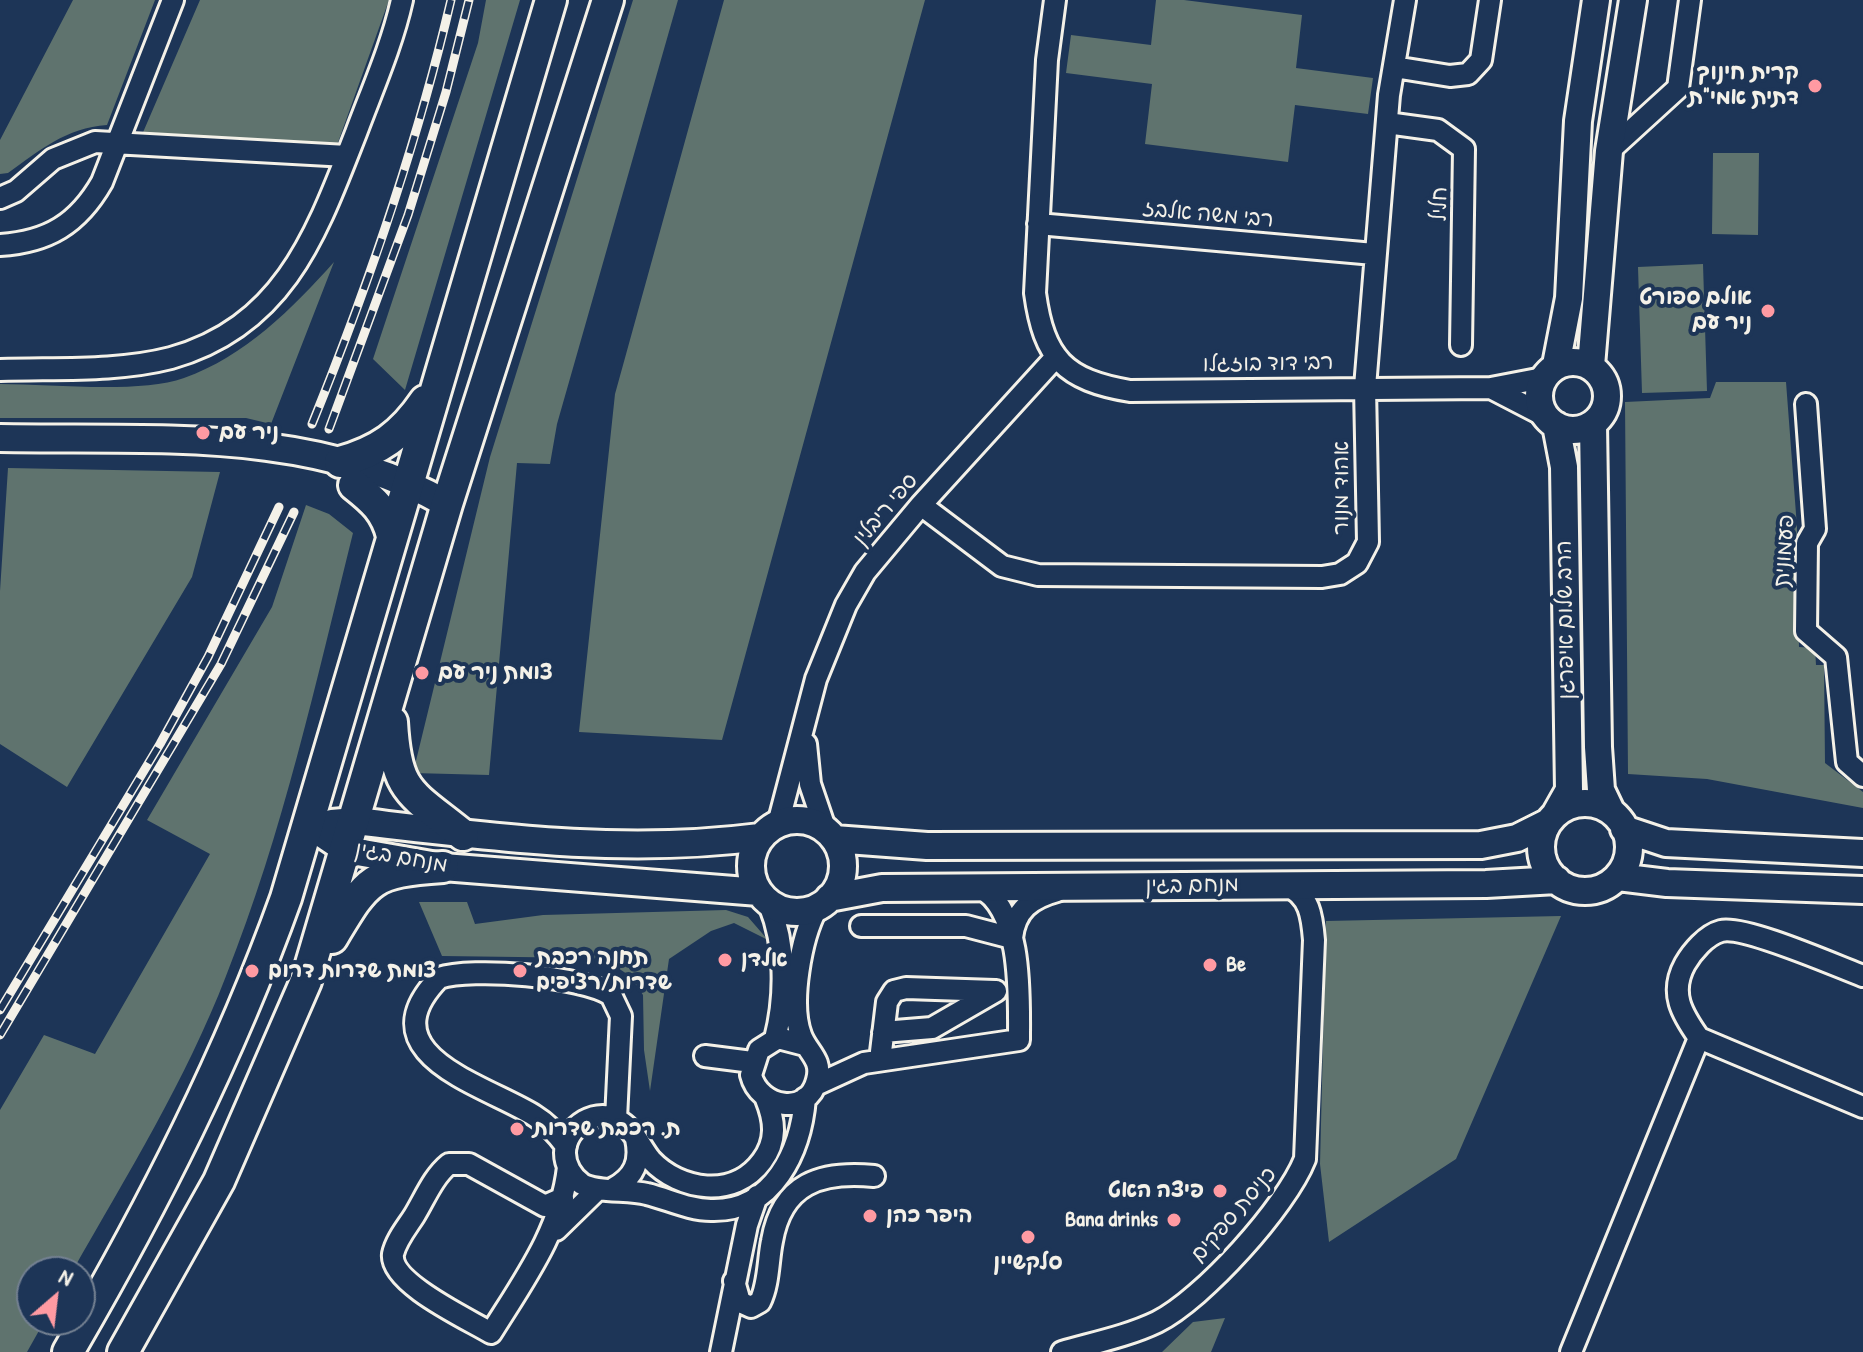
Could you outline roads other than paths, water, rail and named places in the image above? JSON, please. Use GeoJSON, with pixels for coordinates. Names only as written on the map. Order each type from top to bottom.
{"type":"FeatureCollection","features":[{"type":"Feature","properties":{"kind":"highway"},"geometry":{"type":"LineString","coordinates":[[68,1352],[153,1204],[249,999],[309,825],[404,492],[551,0]]}},
{"type":"Feature","properties":{"kind":"highway"},"geometry":{"type":"LineString","coordinates":[[123,1352],[219,1181],[306,981],[447,504],[608,0]]}},
{"type":"Feature","properties":{"kind":"highway"},"geometry":{"type":"LineString","coordinates":[[392,536],[388,518],[347,474],[412,421],[437,382]]}},
{"type":"Feature","properties":{"kind":"highway"},"geometry":{"type":"LineString","coordinates":[[391,698],[395,762],[402,783],[463,835]]}},
{"type":"Feature","properties":{"kind":"highway"},"geometry":{"type":"LineString","coordinates":[[306,981],[353,900],[374,879],[404,870],[443,867]]}},
{"type":"Feature","properties":{"kind":"main road"},"geometry":{"type":"LineString","coordinates":[[1550,371],[1574,361],[1591,366],[1604,380],[1608,396],[1604,411],[1593,424],[1575,430],[1551,421],[1539,395],[1550,371],[1569,298],[1578,121],[1596,0]]}},
{"type":"Feature","properties":{"kind":"main road"},"geometry":{"type":"LineString","coordinates":[[1591,366],[1609,151],[1633,0]]}},
{"type":"Feature","properties":{"kind":"main road","name":"הרב שלום איפרגן"},"geometry":{"type":"LineString","coordinates":[[1551,421],[1564,467],[1569,790],[1552,818]]}},
{"type":"Feature","properties":{"kind":"main road","name":"הרב שלום איפרגן"},"geometry":{"type":"LineString","coordinates":[[1593,424],[1598,747],[1601,790],[1618,820]]}},
{"type":"Feature","properties":{"kind":"main road"},"geometry":{"type":"LineString","coordinates":[[0,438],[250,443],[447,504]]}},
{"type":"Feature","properties":{"kind":"main road"},"geometry":{"type":"LineString","coordinates":[[1618,820],[1626,859],[1611,885],[1589,892],[1577,891],[1557,880],[1542,850],[1552,818],[1566,806],[1589,802],[1666,843],[1863,853]]}},
{"type":"Feature","properties":{"kind":"main road","name":"מנחם בגין"},"geometry":{"type":"LineString","coordinates":[[830,835],[927,846],[1481,845],[1517,838],[1552,818]]}},
{"type":"Feature","properties":{"kind":"main road"},"geometry":{"type":"LineString","coordinates":[[800,820],[830,835],[841,852],[842,873],[823,903],[797,912],[764,898],[751,863],[769,830],[800,820]]}},
{"type":"Feature","properties":{"kind":"main road","name":"מנחם בגין"},"geometry":{"type":"LineString","coordinates":[[309,825],[355,821],[545,843],[668,846],[769,830]]}},
{"type":"Feature","properties":{"kind":"main road","name":"מנחם בגין"},"geometry":{"type":"LineString","coordinates":[[309,825],[346,850],[443,867],[764,898]]}},
{"type":"Feature","properties":{"kind":"main road"},"geometry":{"type":"LineString","coordinates":[[1618,877],[1667,883],[1863,890]]}},
{"type":"Feature","properties":{"kind":"main road","name":"מנחם בגין"},"geometry":{"type":"LineString","coordinates":[[823,903],[882,888],[1557,880]]}},
{"type":"Feature","properties":{"kind":"street"},"geometry":{"type":"LineString","coordinates":[[0,245],[23,243],[55,234],[77,218],[102,182],[173,0]]}},
{"type":"Feature","properties":{"kind":"street"},"geometry":{"type":"LineString","coordinates":[[0,370],[128,365],[171,358],[214,341],[249,321],[308,249],[347,156],[402,0]]}},
{"type":"Feature","properties":{"kind":"street"},"geometry":{"type":"LineString","coordinates":[[1055,0],[1047,60],[1035,293],[1038,315],[1055,358]]}},
{"type":"Feature","properties":{"kind":"street","name":"אהוד מנור"},"geometry":{"type":"LineString","coordinates":[[921,505],[1002,566],[1038,575],[1296,580],[1340,574],[1357,563],[1368,542],[1365,387],[1374,254],[1387,123],[1405,0]]}},
{"type":"Feature","properties":{"kind":"street"},"geometry":{"type":"LineString","coordinates":[[1394,67],[1450,76],[1468,74],[1481,60],[1490,0]]}},
{"type":"Feature","properties":{"kind":"street"},"geometry":{"type":"LineString","coordinates":[[1609,151],[1678,88],[1690,0]]}},
{"type":"Feature","properties":{"kind":"street","name":"חליל"},"geometry":{"type":"LineString","coordinates":[[1387,123],[1438,130],[1464,149],[1461,345]]}},
{"type":"Feature","properties":{"kind":"street"},"geometry":{"type":"LineString","coordinates":[[0,198],[16,191],[53,159],[79,145],[118,142],[347,156]]}},
{"type":"Feature","properties":{"kind":"street","name":"רבי משה אלבז"},"geometry":{"type":"LineString","coordinates":[[1038,224],[1374,254]]}},
{"type":"Feature","properties":{"kind":"street","name":"רבי דוד בוזגלו"},"geometry":{"type":"LineString","coordinates":[[1055,358],[1091,384],[1130,391],[1491,388],[1550,371]]}},
{"type":"Feature","properties":{"kind":"street","name":"ספי ריבלין"},"geometry":{"type":"LineString","coordinates":[[769,830],[816,679],[846,605],[865,572],[921,505],[1055,358]]}},
{"type":"Feature","properties":{"kind":"street","name":"רבי דוד בוזגלו"},"geometry":{"type":"LineString","coordinates":[[1491,388],[1551,421]]}},
{"type":"Feature","properties":{"kind":"street","name":"פעמונית"},"geometry":{"type":"LineString","coordinates":[[1806,404],[1815,529],[1807,543],[1806,631],[1836,657],[1847,762],[1863,776]]}},
{"type":"Feature","properties":{"kind":"street","name":"ספי ריבלין"},"geometry":{"type":"LineString","coordinates":[[804,724],[810,784],[830,835]]}},
{"type":"Feature","properties":{"kind":"street","name":"כניסת ספקים"},"geometry":{"type":"LineString","coordinates":[[1062,1352],[1143,1328],[1182,1306],[1267,1220],[1299,1175],[1305,1159],[1314,940],[1312,914],[1298,890],[1286,885]]}},
{"type":"Feature","properties":{"kind":"street"},"geometry":{"type":"LineString","coordinates":[[563,1198],[545,1206],[469,1164],[449,1164],[436,1178],[400,1239],[393,1256],[394,1265],[404,1280],[491,1333],[550,1236],[563,1198],[569,1135],[586,1119],[597,1116],[616,1119],[656,1165],[678,1180],[697,1186],[729,1185],[757,1169],[767,1155],[774,1132],[766,1099],[753,1081],[752,1062],[759,1050],[775,1039],[789,1038],[835,1061],[872,1062],[1019,1040],[1010,925],[998,904],[979,887]]}},
{"type":"Feature","properties":{"kind":"street"},"geometry":{"type":"LineString","coordinates":[[1012,938],[1018,914],[1035,897],[1066,888]]}},
{"type":"Feature","properties":{"kind":"street"},"geometry":{"type":"LineString","coordinates":[[764,898],[781,954],[783,1001],[775,1039]]}},
{"type":"Feature","properties":{"kind":"street"},"geometry":{"type":"LineString","coordinates":[[616,1119],[621,1016],[611,995],[576,982],[470,972],[439,978],[419,1010],[416,1025],[423,1050],[443,1067],[534,1115],[567,1157],[581,1183],[710,1210],[738,1206],[757,1196],[776,1180],[795,1152],[818,1069],[799,1023],[800,953],[806,928],[823,903]]}},
{"type":"Feature","properties":{"kind":"street"},"geometry":{"type":"LineString","coordinates":[[861,926],[966,926],[1012,938]]}},
{"type":"Feature","properties":{"kind":"street"},"geometry":{"type":"LineString","coordinates":[[1863,976],[1743,932],[1721,931],[1697,947],[1683,967],[1676,993],[1682,1015],[1699,1038],[1863,1107]]}},
{"type":"Feature","properties":{"kind":"street"},"geometry":{"type":"LineString","coordinates":[[883,1032],[932,1028],[1016,977]]}},
{"type":"Feature","properties":{"kind":"street"},"geometry":{"type":"LineString","coordinates":[[766,1099],[787,1105],[872,1062],[883,1032],[887,1002],[894,991],[906,988],[995,991]]}},
{"type":"Feature","properties":{"kind":"street"},"geometry":{"type":"LineString","coordinates":[[1571,1352],[1699,1038]]}},
{"type":"Feature","properties":{"kind":"street"},"geometry":{"type":"LineString","coordinates":[[705,1056],[752,1062]]}},
{"type":"Feature","properties":{"kind":"street"},"geometry":{"type":"LineString","coordinates":[[550,1236],[606,1188],[632,1174],[637,1163],[636,1139]]}},
{"type":"Feature","properties":{"kind":"street"},"geometry":{"type":"LineString","coordinates":[[734,1281],[740,1302],[751,1307],[760,1302],[777,1219],[799,1189],[818,1178],[842,1173],[874,1176]]}},
{"type":"Feature","properties":{"kind":"street"},"geometry":{"type":"LineString","coordinates":[[721,1352],[734,1281],[757,1196]]}},
{"type":"Feature","properties":{"kind":"railway"},"geometry":{"type":"LineString","coordinates":[[312,424],[390,215],[423,108],[451,0]]}},
{"type":"Feature","properties":{"kind":"railway"},"geometry":{"type":"LineString","coordinates":[[329,429],[408,215],[446,92],[469,0]]}},
{"type":"Feature","properties":{"kind":"railway"},"geometry":{"type":"LineString","coordinates":[[0,1010],[160,744],[208,657],[279,507]]}},
{"type":"Feature","properties":{"kind":"railway"},"geometry":{"type":"LineString","coordinates":[[0,1035],[221,664],[294,512]]}},
{"type":"Feature","properties":{"kind":"place","name":"קרית חינוך דתית אמי\"ת"},"geometry":{"type":"Point","coordinates":[1815,86]}},
{"type":"Feature","properties":{"kind":"place","name":"אולם ספורט ניר עם"},"geometry":{"type":"Point","coordinates":[1768,311]}},
{"type":"Feature","properties":{"kind":"place","name":"ניר עם"},"geometry":{"type":"Point","coordinates":[203,433]}},
{"type":"Feature","properties":{"kind":"place","name":"צומת ניר עם"},"geometry":{"type":"Point","coordinates":[422,673]}},
{"type":"Feature","properties":{"kind":"place","name":"אלדן"},"geometry":{"type":"Point","coordinates":[725,960]}},
{"type":"Feature","properties":{"kind":"place","name":"Be"},"geometry":{"type":"Point","coordinates":[1210,965]}},
{"type":"Feature","properties":{"kind":"place","name":"צומת שדרות דרום"},"geometry":{"type":"Point","coordinates":[252,971]}},
{"type":"Feature","properties":{"kind":"place","name":"תחנה רכבת שדרות/רציפים"},"geometry":{"type":"Point","coordinates":[520,971]}},
{"type":"Feature","properties":{"kind":"place","name":"ת. רכבת שדרות"},"geometry":{"type":"Point","coordinates":[517,1129]}},
{"type":"Feature","properties":{"kind":"place","name":"פיצה האט"},"geometry":{"type":"Point","coordinates":[1220,1191]}},
{"type":"Feature","properties":{"kind":"place","name":"היפר כהן"},"geometry":{"type":"Point","coordinates":[870,1216]}},
{"type":"Feature","properties":{"kind":"place","name":"Bana drinks"},"geometry":{"type":"Point","coordinates":[1174,1220]}},
{"type":"Feature","properties":{"kind":"place","name":"סלקשיין"},"geometry":{"type":"Point","coordinates":[1028,1237]}}]}
